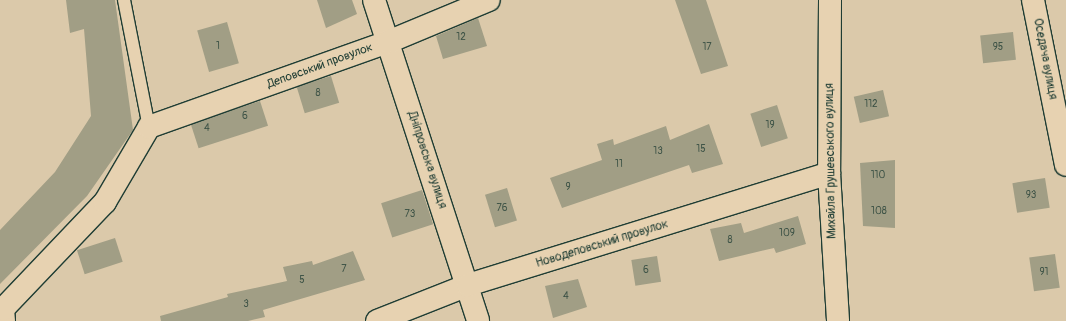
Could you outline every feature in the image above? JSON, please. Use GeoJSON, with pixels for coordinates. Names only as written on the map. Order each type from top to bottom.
{"type":"FeatureCollection","features":[{"type":"Feature","properties":{"kind":"street","name":"Дніпровська вулиця"},"geometry":{"type":"LineString","coordinates":[[374,0],[468,285],[478,321]]}},
{"type":"Feature","properties":{"kind":"street","name":"Деповський провулок"},"geometry":{"type":"LineString","coordinates":[[149,127],[388,42],[489,0]]}},
{"type":"Feature","properties":{"kind":"street","name":"Михайла Грушевського вулиця"},"geometry":{"type":"LineString","coordinates":[[830,0],[830,173],[838,321]]}},
{"type":"Feature","properties":{"kind":"street","name":"Оседача вулиця"},"geometry":{"type":"LineString","coordinates":[[1033,0],[1066,165]]}},
{"type":"Feature","properties":{"kind":"street"},"geometry":{"type":"LineString","coordinates":[[4,321],[3,309],[105,202],[149,127]]}},
{"type":"Feature","properties":{"kind":"street","name":"Новодеповський провулок"},"geometry":{"type":"LineString","coordinates":[[377,321],[468,285],[830,173]]}},
{"type":"Feature","properties":{"kind":"lane"},"geometry":{"type":"LineString","coordinates":[[124,0],[149,127]]}},
{"type":"Feature","properties":{"kind":"building"},"geometry":{"type":"Polygon","coordinates":[[[66,0],[115,0],[133,130],[87,196],[0,284],[0,230],[55,172],[91,116],[84,29],[70,33],[66,0]]]}},
{"type":"Feature","properties":{"kind":"building"},"geometry":{"type":"Polygon","coordinates":[[[317,0],[352,0],[357,14],[326,28],[317,0]]]}},
{"type":"Feature","properties":{"kind":"building"},"geometry":{"type":"Polygon","coordinates":[[[675,0],[706,0],[728,66],[701,74],[675,0]]]}},
{"type":"Feature","properties":{"kind":"building"},"geometry":{"type":"Polygon","coordinates":[[[478,18],[487,46],[443,59],[436,36],[478,18]]]}},
{"type":"Feature","properties":{"kind":"building"},"geometry":{"type":"Polygon","coordinates":[[[227,22],[239,63],[209,72],[197,31],[227,22]]]}},
{"type":"Feature","properties":{"kind":"building"},"geometry":{"type":"Polygon","coordinates":[[[1013,32],[1016,60],[983,63],[980,35],[1013,32]]]}},
{"type":"Feature","properties":{"kind":"building"},"geometry":{"type":"Polygon","coordinates":[[[331,76],[339,103],[305,113],[297,87],[331,76]]]}},
{"type":"Feature","properties":{"kind":"building"},"geometry":{"type":"Polygon","coordinates":[[[883,90],[889,116],[860,123],[854,97],[883,90]]]}},
{"type":"Feature","properties":{"kind":"building"},"geometry":{"type":"Polygon","coordinates":[[[260,101],[268,126],[199,148],[191,124],[260,101]]]}},
{"type":"Feature","properties":{"kind":"building"},"geometry":{"type":"Polygon","coordinates":[[[777,105],[788,138],[761,147],[750,114],[777,105]]]}},
{"type":"Feature","properties":{"kind":"building"},"geometry":{"type":"Polygon","coordinates":[[[709,124],[723,164],[692,173],[689,165],[562,208],[550,178],[602,160],[597,144],[613,139],[614,145],[666,126],[670,140],[709,124]]]}},
{"type":"Feature","properties":{"kind":"building"},"geometry":{"type":"Polygon","coordinates":[[[895,160],[895,228],[863,226],[860,163],[895,160]]]}},
{"type":"Feature","properties":{"kind":"building"},"geometry":{"type":"Polygon","coordinates":[[[1045,178],[1050,208],[1017,213],[1012,183],[1045,178]]]}},
{"type":"Feature","properties":{"kind":"building"},"geometry":{"type":"Polygon","coordinates":[[[507,188],[517,221],[495,227],[485,195],[507,188]]]}},
{"type":"Feature","properties":{"kind":"building"},"geometry":{"type":"Polygon","coordinates":[[[422,190],[433,224],[392,238],[381,203],[422,190]]]}},
{"type":"Feature","properties":{"kind":"building"},"geometry":{"type":"Polygon","coordinates":[[[798,216],[806,244],[776,253],[774,248],[719,261],[710,229],[741,223],[744,233],[798,216]]]}},
{"type":"Feature","properties":{"kind":"building"},"geometry":{"type":"Polygon","coordinates":[[[115,238],[123,262],[85,274],[77,250],[115,238]]]}},
{"type":"Feature","properties":{"kind":"building"},"geometry":{"type":"Polygon","coordinates":[[[353,251],[365,280],[263,310],[265,317],[248,321],[161,321],[160,316],[228,297],[227,294],[287,281],[283,267],[312,261],[313,265],[353,251]]]}},
{"type":"Feature","properties":{"kind":"building"},"geometry":{"type":"Polygon","coordinates":[[[1055,254],[1060,288],[1034,291],[1029,258],[1055,254]]]}},
{"type":"Feature","properties":{"kind":"building"},"geometry":{"type":"Polygon","coordinates":[[[657,256],[661,282],[635,286],[631,260],[657,256]]]}},
{"type":"Feature","properties":{"kind":"building"},"geometry":{"type":"Polygon","coordinates":[[[578,279],[587,307],[553,318],[545,286],[578,279]]]}}]}
